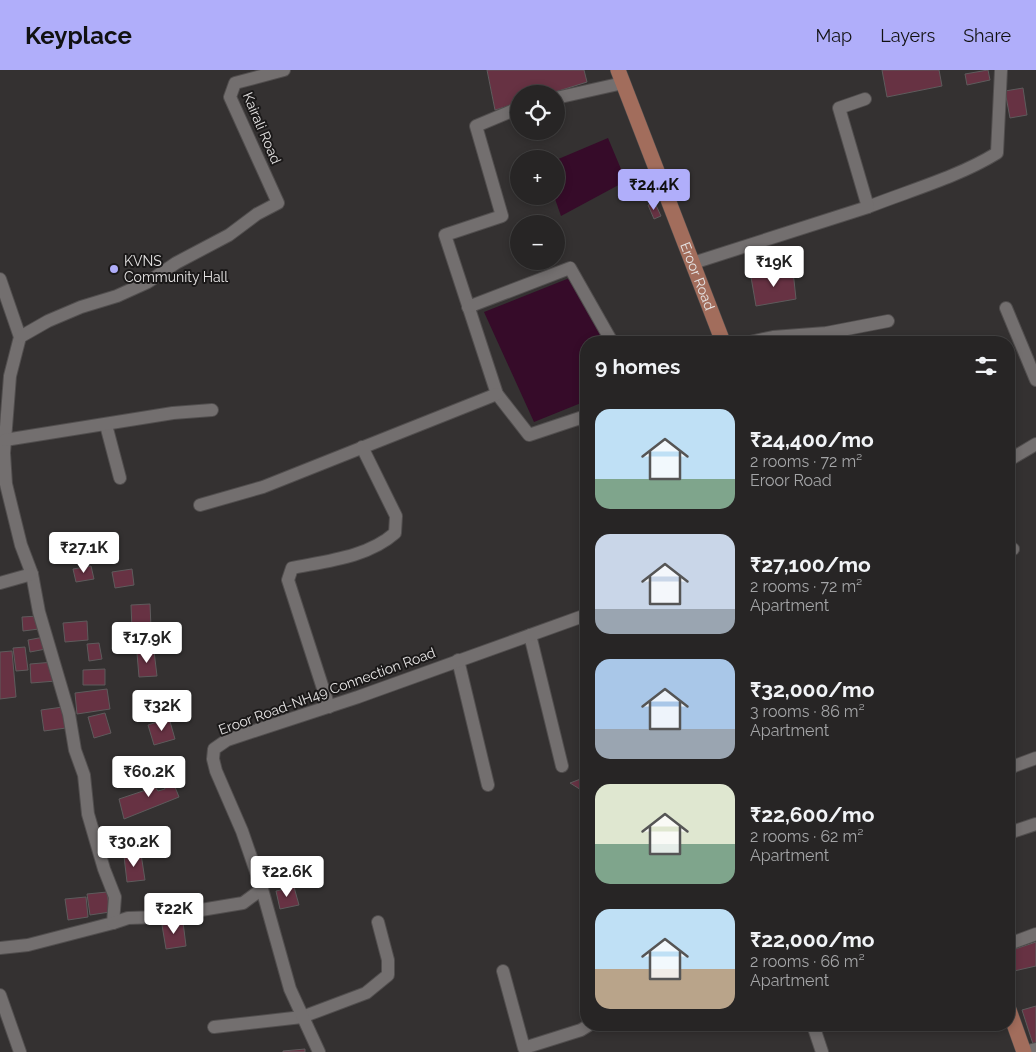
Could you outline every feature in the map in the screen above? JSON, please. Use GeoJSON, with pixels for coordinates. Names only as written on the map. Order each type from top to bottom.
{"type":"FeatureCollection","features":[{"type":"Feature","properties":{"kind":"main road","name":"Eroor Road"},"geometry":{"type":"LineString","coordinates":[[621,76],[721,336]]}},
{"type":"Feature","properties":{"kind":"main road"},"geometry":{"type":"LineString","coordinates":[[1015,1027],[1024,1052]]}},
{"type":"Feature","properties":{"kind":"street","name":"Kairali Road"},"geometry":{"type":"LineString","coordinates":[[20,337],[48,321],[81,307],[117,296],[148,282],[176,263],[229,235],[257,214],[278,203],[230,98],[234,83],[284,70]]}},
{"type":"Feature","properties":{"kind":"street"},"geometry":{"type":"LineString","coordinates":[[693,264],[868,207],[944,177],[971,169],[997,153],[1002,70]]}},
{"type":"Feature","properties":{"kind":"street"},"geometry":{"type":"LineString","coordinates":[[565,95],[621,76]]}},
{"type":"Feature","properties":{"kind":"street"},"geometry":{"type":"LineString","coordinates":[[866,99],[839,108],[868,207]]}},
{"type":"Feature","properties":{"kind":"street"},"geometry":{"type":"LineString","coordinates":[[510,112],[476,126],[502,216],[445,235],[498,394],[529,435],[580,420]]}},
{"type":"Feature","properties":{"kind":"street"},"geometry":{"type":"LineString","coordinates":[[468,307],[570,268],[609,336]]}},
{"type":"Feature","properties":{"kind":"street"},"geometry":{"type":"LineString","coordinates":[[0,280],[20,337],[10,376],[4,436],[6,484],[21,545],[32,574],[40,612],[69,714],[75,750],[84,775],[88,814],[104,869],[115,897],[113,923]]}},
{"type":"Feature","properties":{"kind":"street"},"geometry":{"type":"LineString","coordinates":[[1006,308],[1036,380]]}},
{"type":"Feature","properties":{"kind":"street"},"geometry":{"type":"LineString","coordinates":[[786,336],[826,333],[888,321]]}},
{"type":"Feature","properties":{"kind":"street"},"geometry":{"type":"LineString","coordinates":[[200,505],[263,487],[498,394]]}},
{"type":"Feature","properties":{"kind":"street"},"geometry":{"type":"LineString","coordinates":[[4,436],[106,425],[173,413],[212,410]]}},
{"type":"Feature","properties":{"kind":"street"},"geometry":{"type":"LineString","coordinates":[[106,425],[120,478]]}},
{"type":"Feature","properties":{"kind":"street"},"geometry":{"type":"LineString","coordinates":[[1015,456],[1036,444]]}},
{"type":"Feature","properties":{"kind":"street"},"geometry":{"type":"LineString","coordinates":[[329,707],[288,580],[292,568],[367,551],[382,544],[395,533],[396,516],[362,447]]}},
{"type":"Feature","properties":{"kind":"street"},"geometry":{"type":"LineString","coordinates":[[0,583],[32,574]]}},
{"type":"Feature","properties":{"kind":"street","name":"Eroor Road-NH49 Connection Road"},"geometry":{"type":"LineString","coordinates":[[319,1052],[284,974],[262,889],[242,831],[216,771],[213,759],[214,749],[227,740],[329,707],[580,617]]}},
{"type":"Feature","properties":{"kind":"street"},"geometry":{"type":"LineString","coordinates":[[530,635],[562,766]]}},
{"type":"Feature","properties":{"kind":"street"},"geometry":{"type":"LineString","coordinates":[[458,660],[488,785]]}},
{"type":"Feature","properties":{"kind":"street"},"geometry":{"type":"LineString","coordinates":[[1015,766],[1036,758]]}},
{"type":"Feature","properties":{"kind":"street"},"geometry":{"type":"LineString","coordinates":[[1015,831],[1036,824]]}},
{"type":"Feature","properties":{"kind":"street"},"geometry":{"type":"LineString","coordinates":[[0,948],[28,945],[128,918],[159,917],[243,903],[262,889]]}},
{"type":"Feature","properties":{"kind":"street"},"geometry":{"type":"LineString","coordinates":[[214,1027],[302,1017],[366,993],[388,975],[388,960],[378,922]]}},
{"type":"Feature","properties":{"kind":"street"},"geometry":{"type":"LineString","coordinates":[[1015,942],[1036,934]]}},
{"type":"Feature","properties":{"kind":"street"},"geometry":{"type":"LineString","coordinates":[[502,971],[524,1048],[580,1030]]}},
{"type":"Feature","properties":{"kind":"street"},"geometry":{"type":"LineString","coordinates":[[0,995],[20,1052]]}},
{"type":"Feature","properties":{"kind":"street"},"geometry":{"type":"LineString","coordinates":[[814,1031],[822,1052]]}},
{"type":"Feature","properties":{"kind":"street"},"geometry":{"type":"LineString","coordinates":[[1024,1052],[1036,1048]]}},
{"type":"Feature","properties":{"kind":"shaded area"},"geometry":{"type":"Polygon","coordinates":[[[608,138],[626,181],[561,215],[557,205],[565,205],[565,156],[608,138]]]}},
{"type":"Feature","properties":{"kind":"shaded area"},"geometry":{"type":"Polygon","coordinates":[[[572,277],[604,336],[580,336],[580,403],[534,422],[484,312],[572,277]]]}},
{"type":"Feature","properties":{"kind":"building"},"geometry":{"type":"Polygon","coordinates":[[[487,70],[584,70],[587,82],[565,89],[565,85],[510,85],[510,106],[495,110],[487,70]]]}},
{"type":"Feature","properties":{"kind":"building"},"geometry":{"type":"Polygon","coordinates":[[[882,70],[939,70],[942,86],[887,97],[882,70]]]}},
{"type":"Feature","properties":{"kind":"building"},"geometry":{"type":"Polygon","coordinates":[[[988,70],[990,80],[967,85],[965,74],[988,70]]]}},
{"type":"Feature","properties":{"kind":"building"},"geometry":{"type":"Polygon","coordinates":[[[1023,88],[1027,115],[1010,118],[1005,91],[1023,88]]]}},
{"type":"Feature","properties":{"kind":"building"},"geometry":{"type":"Polygon","coordinates":[[[655,203],[661,216],[654,219],[648,205],[655,203]]]}},
{"type":"Feature","properties":{"kind":"building"},"geometry":{"type":"Polygon","coordinates":[[[793,271],[796,299],[756,306],[751,277],[793,271]]]}},
{"type":"Feature","properties":{"kind":"building"},"geometry":{"type":"Polygon","coordinates":[[[91,566],[94,579],[76,582],[73,569],[91,566]]]}},
{"type":"Feature","properties":{"kind":"building"},"geometry":{"type":"Polygon","coordinates":[[[132,569],[134,585],[115,588],[112,572],[132,569]]]}},
{"type":"Feature","properties":{"kind":"building"},"geometry":{"type":"Polygon","coordinates":[[[150,604],[151,628],[132,629],[131,605],[150,604]]]}},
{"type":"Feature","properties":{"kind":"building"},"geometry":{"type":"Polygon","coordinates":[[[38,616],[39,629],[23,631],[22,617],[38,616]]]}},
{"type":"Feature","properties":{"kind":"building"},"geometry":{"type":"Polygon","coordinates":[[[87,621],[88,640],[65,642],[63,623],[87,621]]]}},
{"type":"Feature","properties":{"kind":"building"},"geometry":{"type":"Polygon","coordinates":[[[44,637],[46,649],[30,652],[28,640],[44,637]]]}},
{"type":"Feature","properties":{"kind":"building"},"geometry":{"type":"Polygon","coordinates":[[[99,643],[102,659],[89,661],[87,644],[99,643]]]}},
{"type":"Feature","properties":{"kind":"building"},"geometry":{"type":"Polygon","coordinates":[[[25,647],[28,670],[16,671],[13,648],[25,647]]]}},
{"type":"Feature","properties":{"kind":"building"},"geometry":{"type":"Polygon","coordinates":[[[12,651],[16,697],[0,699],[0,652],[12,651]]]}},
{"type":"Feature","properties":{"kind":"building"},"geometry":{"type":"Polygon","coordinates":[[[154,651],[157,676],[139,677],[137,653],[154,651]]]}},
{"type":"Feature","properties":{"kind":"building"},"geometry":{"type":"Polygon","coordinates":[[[54,662],[56,681],[31,683],[30,664],[54,662]]]}},
{"type":"Feature","properties":{"kind":"building"},"geometry":{"type":"Polygon","coordinates":[[[105,669],[105,685],[83,685],[83,670],[105,669]]]}},
{"type":"Feature","properties":{"kind":"building"},"geometry":{"type":"Polygon","coordinates":[[[107,689],[110,709],[77,714],[75,693],[107,689]]]}},
{"type":"Feature","properties":{"kind":"building"},"geometry":{"type":"Polygon","coordinates":[[[63,707],[66,728],[44,731],[41,710],[63,707]]]}},
{"type":"Feature","properties":{"kind":"building"},"geometry":{"type":"Polygon","coordinates":[[[105,713],[111,733],[94,738],[88,717],[105,713]]]}},
{"type":"Feature","properties":{"kind":"building"},"geometry":{"type":"Polygon","coordinates":[[[169,718],[175,739],[154,745],[148,725],[169,718]]]}},
{"type":"Feature","properties":{"kind":"building"},"geometry":{"type":"Polygon","coordinates":[[[169,772],[179,797],[124,819],[119,799],[155,787],[158,791],[165,789],[160,775],[169,772]]]}},
{"type":"Feature","properties":{"kind":"building"},"geometry":{"type":"Polygon","coordinates":[[[580,779],[580,789],[570,783],[580,779]]]}},
{"type":"Feature","properties":{"kind":"building"},"geometry":{"type":"Polygon","coordinates":[[[141,854],[145,880],[127,882],[124,856],[141,854]]]}},
{"type":"Feature","properties":{"kind":"building"},"geometry":{"type":"Polygon","coordinates":[[[294,887],[299,905],[280,909],[276,891],[294,887]]]}},
{"type":"Feature","properties":{"kind":"building"},"geometry":{"type":"Polygon","coordinates":[[[107,892],[110,912],[90,915],[87,894],[107,892]]]}},
{"type":"Feature","properties":{"kind":"building"},"geometry":{"type":"Polygon","coordinates":[[[86,897],[88,917],[68,920],[65,899],[86,897]]]}},
{"type":"Feature","properties":{"kind":"building"},"geometry":{"type":"Polygon","coordinates":[[[183,922],[186,946],[166,949],[162,925],[183,922]]]}},
{"type":"Feature","properties":{"kind":"building"},"geometry":{"type":"Polygon","coordinates":[[[1036,942],[1036,966],[1015,971],[1015,949],[1036,942]]]}},
{"type":"Feature","properties":{"kind":"building"},"geometry":{"type":"Polygon","coordinates":[[[1036,1006],[1036,1043],[1033,1044],[1022,1010],[1036,1006]]]}},
{"type":"Feature","properties":{"kind":"building"},"geometry":{"type":"Polygon","coordinates":[[[305,1049],[305,1052],[283,1052],[283,1051],[305,1049]]]}},
{"type":"Feature","properties":{"kind":"place","name":"KVNS Community Hall"},"geometry":{"type":"Point","coordinates":[114,269]}}]}
